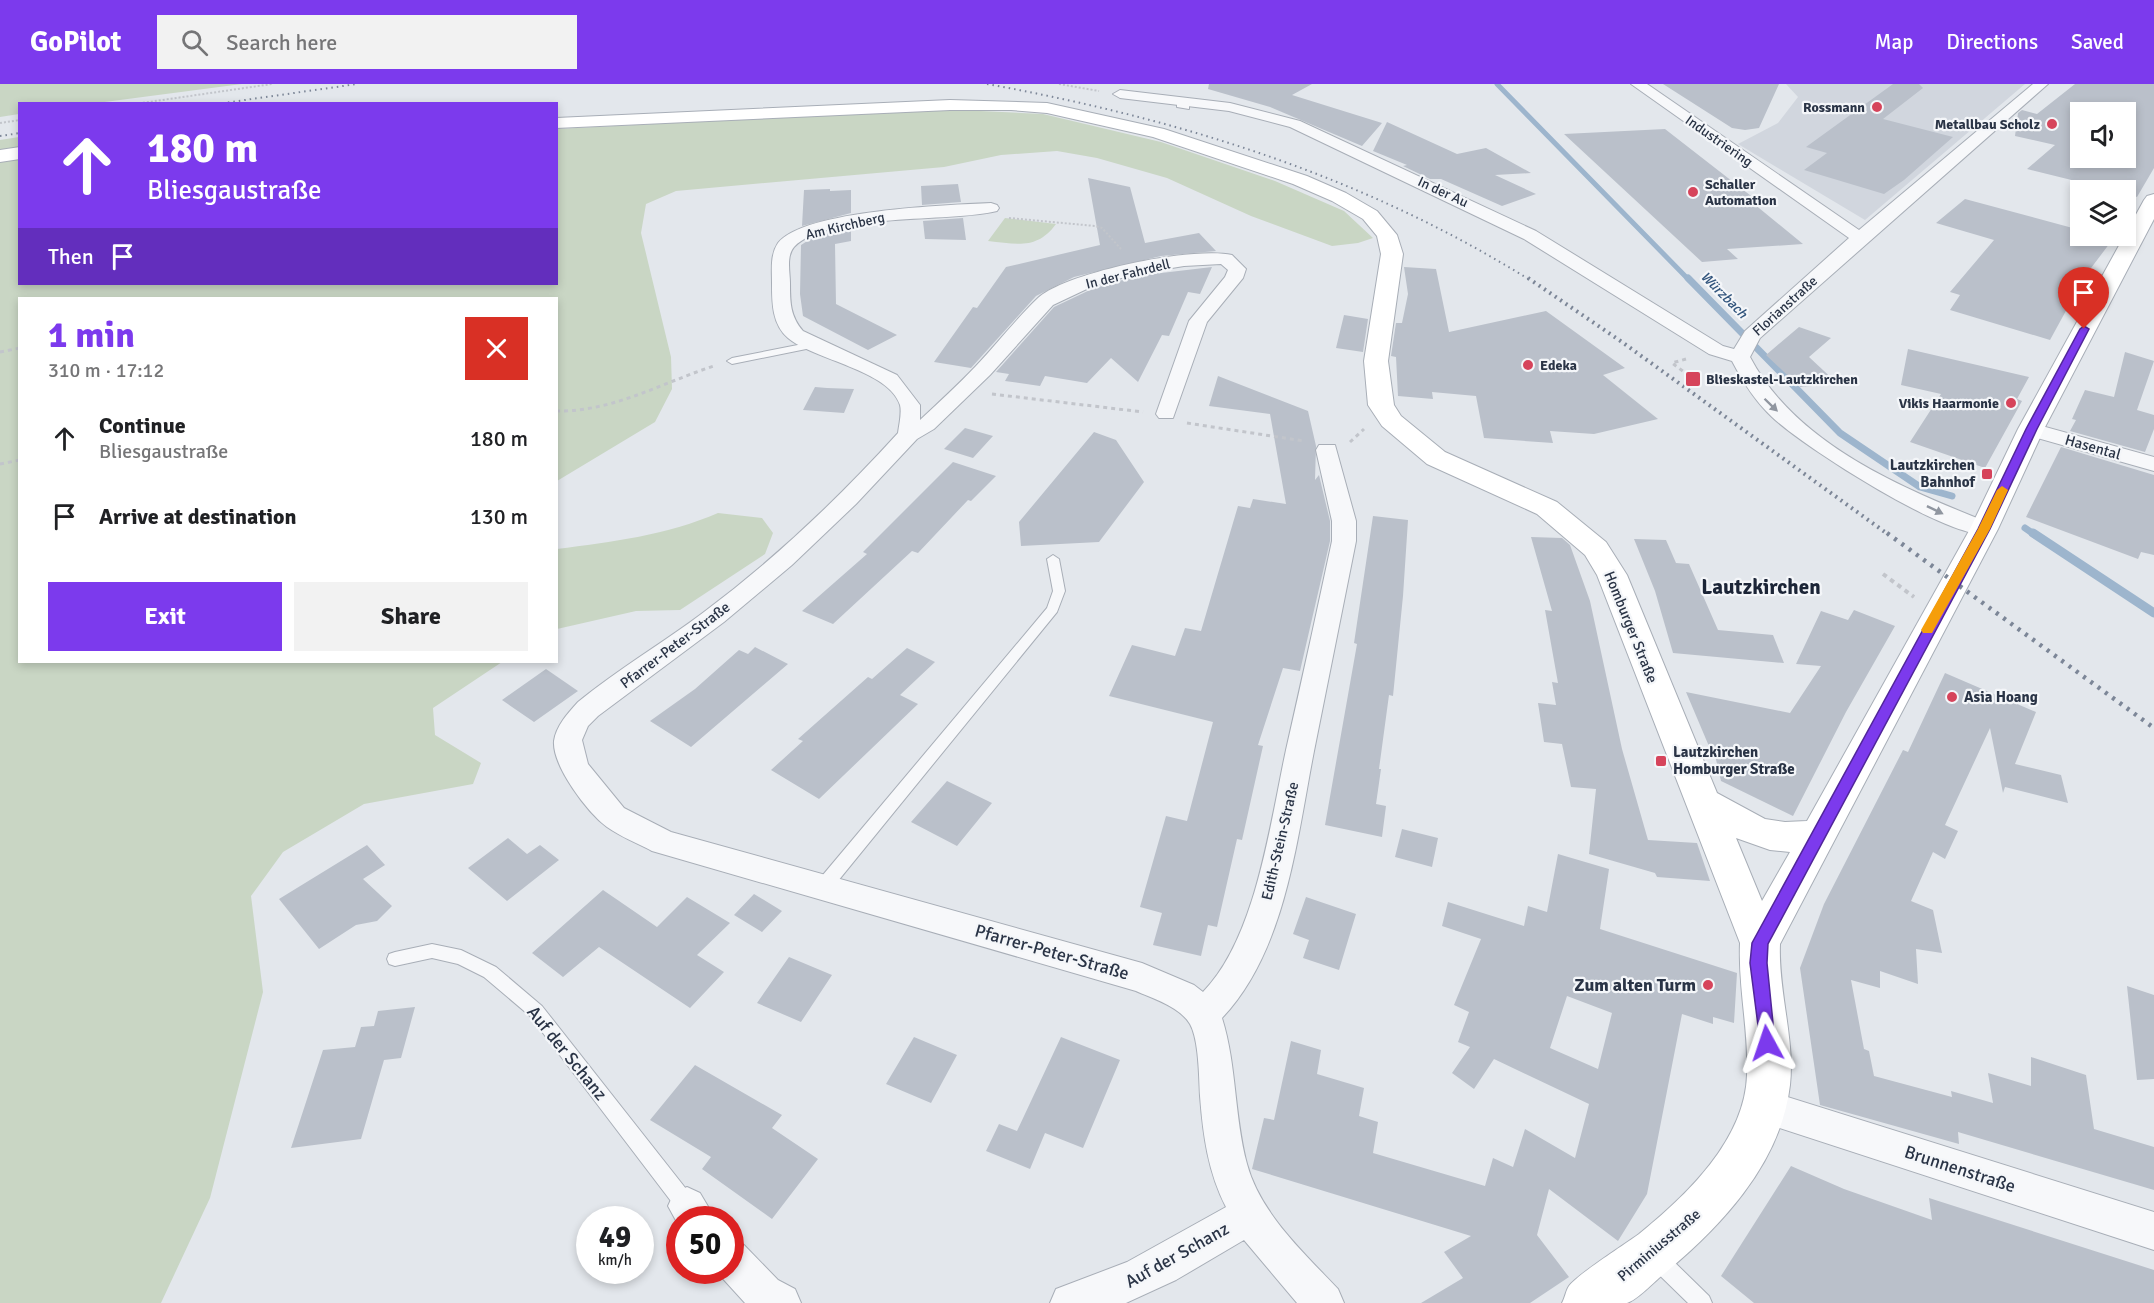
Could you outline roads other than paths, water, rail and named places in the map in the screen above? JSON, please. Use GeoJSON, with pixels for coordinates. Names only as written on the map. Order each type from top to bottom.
{"type":"FeatureCollection","features":[{"type":"Feature","properties":{"kind":"main road","name":"Homburger Straße"},"geometry":{"type":"LineString","coordinates":[[558,123],[950,105],[1011,105],[1047,108],[1158,133],[1300,180],[1356,206],[1381,225],[1387,235],[1392,254],[1376,361],[1381,405],[1391,421],[1436,458],[1548,508],[1596,549],[1612,575],[1760,943]]}},
{"type":"Feature","properties":{"kind":"main road"},"geometry":{"type":"LineString","coordinates":[[0,156],[18,153]]}},
{"type":"Feature","properties":{"kind":"main road","name":"Pirminiusstraße"},"geometry":{"type":"LineString","coordinates":[[1587,1303],[1653,1254],[1700,1212],[1738,1165],[1765,1107],[1769,1076],[1758,963],[1760,943],[1984,529],[2031,429],[2154,200]]}},
{"type":"Feature","properties":{"kind":"main road"},"geometry":{"type":"LineString","coordinates":[[1701,800],[1726,818],[1753,831],[1798,839],[1817,834]]}},
{"type":"Feature","properties":{"kind":"street","name":"Industriering"},"geometry":{"type":"LineString","coordinates":[[1638,84],[1860,238]]}},
{"type":"Feature","properties":{"kind":"street","name":"Florianstraße"},"geometry":{"type":"LineString","coordinates":[[1745,346],[1860,238],[2041,84]]}},
{"type":"Feature","properties":{"kind":"street","name":"In der Au"},"geometry":{"type":"LineString","coordinates":[[1119,94],[1267,114],[1522,231],[1716,350],[1745,346]]}},
{"type":"Feature","properties":{"kind":"street","name":"Am Kirchberg"},"geometry":{"type":"LineString","coordinates":[[818,344],[796,335],[782,315],[781,255],[792,239],[871,219],[956,209],[991,208]]}},
{"type":"Feature","properties":{"kind":"street","name":"In der Fahrdell"},"geometry":{"type":"LineString","coordinates":[[909,434],[927,424],[962,391],[1004,350],[1046,301],[1057,294],[1100,280],[1168,263],[1192,259],[1226,259],[1237,269],[1234,278],[1198,321],[1190,338],[1166,414]]}},
{"type":"Feature","properties":{"kind":"street"},"geometry":{"type":"LineString","coordinates":[[818,344],[890,379],[910,405],[909,434]]}},
{"type":"Feature","properties":{"kind":"street"},"geometry":{"type":"LineString","coordinates":[[1745,346],[1745,374],[1760,395],[1802,432],[1914,500],[1984,529]]}},
{"type":"Feature","properties":{"kind":"street","name":"Hasental"},"geometry":{"type":"LineString","coordinates":[[2031,429],[2154,464]]}},
{"type":"Feature","properties":{"kind":"street","name":"Pfarrer-Peter-Straße"},"geometry":{"type":"LineString","coordinates":[[909,434],[841,507],[777,567],[691,636],[598,701],[574,724],[568,741],[572,762],[588,787],[615,816],[663,842],[1142,978],[1182,996],[1204,1014]]}},
{"type":"Feature","properties":{"kind":"street","name":"Edith-Stein-Straße"},"geometry":{"type":"LineString","coordinates":[[1204,1014],[1228,989],[1251,945],[1273,882],[1344,541],[1344,521],[1327,450]]}},
{"type":"Feature","properties":{"kind":"street"},"geometry":{"type":"LineString","coordinates":[[1204,1014],[1213,1041],[1223,1140],[1232,1182],[1248,1215],[1281,1257],[1324,1303]]}},
{"type":"Feature","properties":{"kind":"street","name":"Brunnenstraße"},"geometry":{"type":"LineString","coordinates":[[1765,1107],[2154,1231]]}},
{"type":"Feature","properties":{"kind":"street","name":"Auf der Schanz"},"geometry":{"type":"LineString","coordinates":[[1070,1303],[1139,1279],[1190,1252],[1248,1215]]}},
{"type":"Feature","properties":{"kind":"street"},"geometry":{"type":"LineString","coordinates":[[744,1274],[766,1300]]}},
{"type":"Feature","properties":{"kind":"lane"},"geometry":{"type":"LineString","coordinates":[[732,361],[818,344]]}},
{"type":"Feature","properties":{"kind":"lane"},"geometry":{"type":"LineString","coordinates":[[823,887],[1053,609],[1059,591],[1053,560]]}},
{"type":"Feature","properties":{"kind":"lane","name":"Auf der Schanz"},"geometry":{"type":"LineString","coordinates":[[395,959],[432,951],[461,957],[499,980],[536,1011],[687,1206]]}},
{"type":"Feature","properties":{"kind":"lane"},"geometry":{"type":"LineString","coordinates":[[1653,1254],[1694,1292],[1702,1303]]}},
{"type":"Feature","properties":{"kind":"waterway","name":"Würzbach"},"geometry":{"type":"LineString","coordinates":[[1497,84],[1689,280]]}},
{"type":"Feature","properties":{"kind":"waterway","name":"Würzbach"},"geometry":{"type":"LineString","coordinates":[[1688,278],[1840,433],[1920,487],[1952,496]]}},
{"type":"Feature","properties":{"kind":"waterway","name":"Würzbach"},"geometry":{"type":"LineString","coordinates":[[2025,528],[2035,535]]}},
{"type":"Feature","properties":{"kind":"waterway","name":"Würzbach"},"geometry":{"type":"LineString","coordinates":[[2033,533],[2154,613]]}},
{"type":"Feature","properties":{"kind":"railway"},"geometry":{"type":"LineString","coordinates":[[231,102],[357,84]]}},
{"type":"Feature","properties":{"kind":"railway"},"geometry":{"type":"LineString","coordinates":[[987,84],[1130,115],[1268,156],[1402,210],[1467,243],[1530,280]]}},
{"type":"Feature","properties":{"kind":"railway"},"geometry":{"type":"LineString","coordinates":[[0,136],[18,133]]}},
{"type":"Feature","properties":{"kind":"railway"},"geometry":{"type":"LineString","coordinates":[[1528,278],[1622,342],[1889,535]]}},
{"type":"Feature","properties":{"kind":"railway"},"geometry":{"type":"LineString","coordinates":[[1887,533],[2154,728]]}},
{"type":"Feature","properties":{"kind":"place","name":"Rossmann"},"geometry":{"type":"Point","coordinates":[1877,107]}},
{"type":"Feature","properties":{"kind":"place","name":"Metallbau Scholz"},"geometry":{"type":"Point","coordinates":[2052,124]}},
{"type":"Feature","properties":{"kind":"place","name":"Schaller Automation"},"geometry":{"type":"Point","coordinates":[1693,192]}},
{"type":"Feature","properties":{"kind":"place","name":"Edeka"},"geometry":{"type":"Point","coordinates":[1528,365]}},
{"type":"Feature","properties":{"kind":"place","name":"Blieskastel-Lautzkirchen"},"geometry":{"type":"Point","coordinates":[1693,379]}},
{"type":"Feature","properties":{"kind":"place","name":"Vikis Haarmonie"},"geometry":{"type":"Point","coordinates":[2011,403]}},
{"type":"Feature","properties":{"kind":"place","name":"Lautzkirchen Bahnhof"},"geometry":{"type":"Point","coordinates":[1987,474]}},
{"type":"Feature","properties":{"kind":"place","name":"Asia Hoang"},"geometry":{"type":"Point","coordinates":[1952,697]}},
{"type":"Feature","properties":{"kind":"place","name":"Lautzkirchen Homburger Straße"},"geometry":{"type":"Point","coordinates":[1661,761]}},
{"type":"Feature","properties":{"kind":"place","name":"Zum alten Turm"},"geometry":{"type":"Point","coordinates":[1708,985]}},
{"type":"Feature","properties":{"kind":"district","name":"Lautzkirchen"},"geometry":{"type":"Point","coordinates":[1761,587]}}]}
